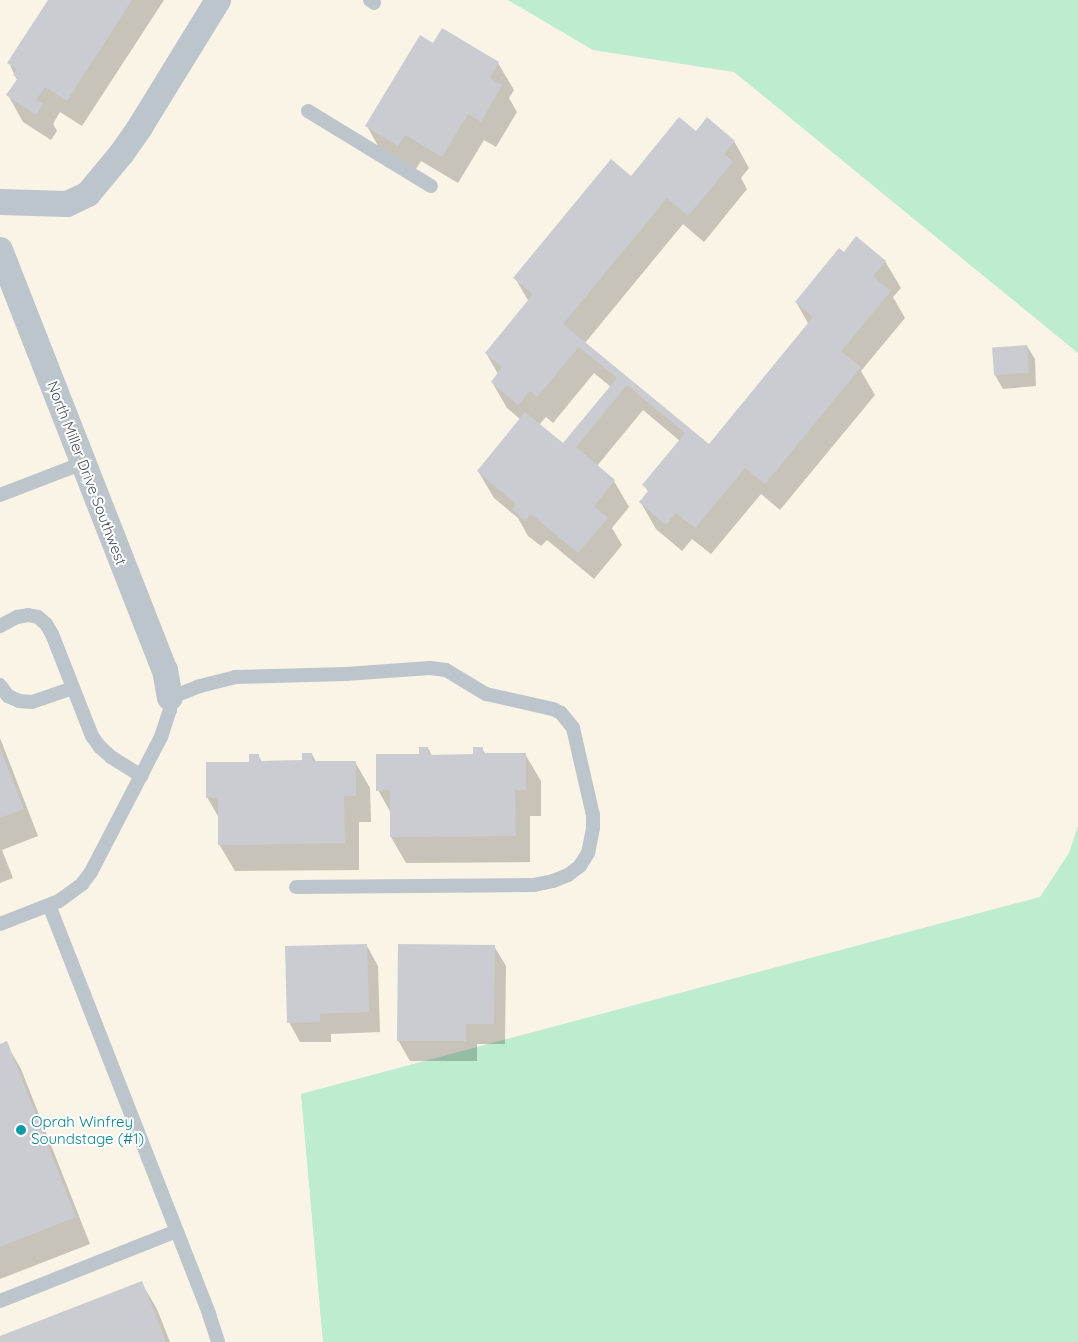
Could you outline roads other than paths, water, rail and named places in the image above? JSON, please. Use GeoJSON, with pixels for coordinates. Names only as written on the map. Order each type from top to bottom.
{"type":"FeatureCollection","features":[{"type":"Feature","properties":{"kind":"street"},"geometry":{"type":"LineString","coordinates":[[0,202],[67,204],[88,194],[122,153],[140,127],[218,0]]}},
{"type":"Feature","properties":{"kind":"street","name":"North Miller Drive Southwest"},"geometry":{"type":"LineString","coordinates":[[0,250],[165,670],[170,698]]}},
{"type":"Feature","properties":{"kind":"lane"},"geometry":{"type":"LineString","coordinates":[[308,111],[431,186]]}},
{"type":"Feature","properties":{"kind":"lane"},"geometry":{"type":"LineString","coordinates":[[0,495],[83,463]]}},
{"type":"Feature","properties":{"kind":"lane"},"geometry":{"type":"LineString","coordinates":[[0,626],[17,617],[28,615],[42,621],[52,634],[92,736],[100,747],[142,776]]}},
{"type":"Feature","properties":{"kind":"lane"},"geometry":{"type":"LineString","coordinates":[[0,924],[49,905],[71,894],[91,872],[142,776],[166,723],[170,698],[217,681],[235,678],[346,674],[430,668],[446,670],[486,694],[561,713],[573,728],[593,815],[593,828],[588,853],[580,866],[568,875],[553,881],[534,885],[296,887]]}},
{"type":"Feature","properties":{"kind":"lane"},"geometry":{"type":"LineString","coordinates":[[0,685],[8,696],[19,701],[32,702],[73,688]]}},
{"type":"Feature","properties":{"kind":"lane"},"geometry":{"type":"LineString","coordinates":[[49,905],[177,1231],[218,1342]]}},
{"type":"Feature","properties":{"kind":"lane"},"geometry":{"type":"LineString","coordinates":[[0,1301],[177,1231]]}},
{"type":"Feature","properties":{"kind":"place","name":"Oprah Winfrey Soundstage (#1)"},"geometry":{"type":"Point","coordinates":[21,1130]}}]}
